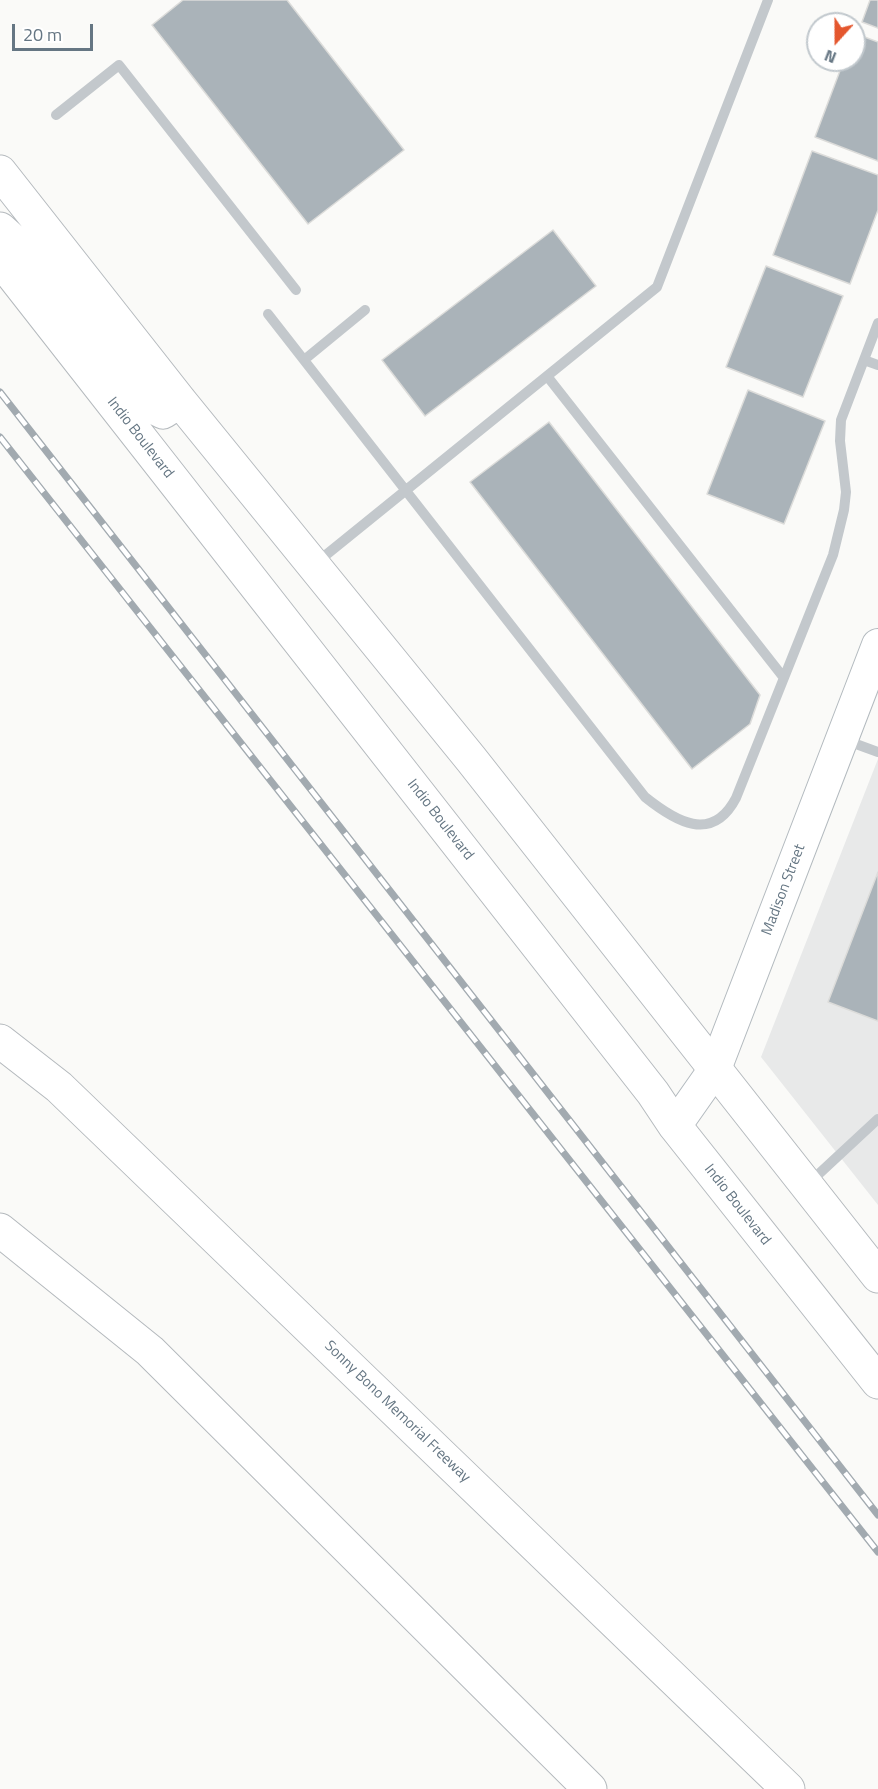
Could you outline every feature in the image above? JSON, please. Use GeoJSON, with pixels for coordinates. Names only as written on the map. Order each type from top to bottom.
{"type":"FeatureCollection","features":[{"type":"Feature","properties":{"kind":"main road"},"geometry":{"type":"LineString","coordinates":[[0,172],[180,401],[478,768],[878,1276]]}},
{"type":"Feature","properties":{"kind":"main road"},"geometry":{"type":"LineString","coordinates":[[0,229],[23,250],[141,401],[163,412],[180,401]]}},
{"type":"Feature","properties":{"kind":"main road","name":"Indio Boulevard"},"geometry":{"type":"LineString","coordinates":[[0,259],[639,1075],[675,1126],[878,1382]]}},
{"type":"Feature","properties":{"kind":"main road","name":"Madison Street"},"geometry":{"type":"LineString","coordinates":[[675,1126],[715,1069],[878,645]]}},
{"type":"Feature","properties":{"kind":"main road","name":"Sonny Bono Memorial Freeway"},"geometry":{"type":"LineString","coordinates":[[0,1041],[59,1087],[788,1789]]}},
{"type":"Feature","properties":{"kind":"main road"},"geometry":{"type":"LineString","coordinates":[[0,1230],[150,1351],[590,1789]]}},
{"type":"Feature","properties":{"kind":"lane"},"geometry":{"type":"LineString","coordinates":[[313,565],[657,287],[768,0]]}},
{"type":"Feature","properties":{"kind":"lane"},"geometry":{"type":"LineString","coordinates":[[56,115],[118,65],[296,290]]}},
{"type":"Feature","properties":{"kind":"lane"},"geometry":{"type":"LineString","coordinates":[[304,360],[365,310]]}},
{"type":"Feature","properties":{"kind":"lane"},"geometry":{"type":"LineString","coordinates":[[268,314],[407,489],[645,797],[674,818],[704,825],[719,820],[729,811],[833,555],[846,492],[840,441],[842,420],[878,323]]}},
{"type":"Feature","properties":{"kind":"lane"},"geometry":{"type":"LineString","coordinates":[[864,360],[878,365]]}},
{"type":"Feature","properties":{"kind":"lane"},"geometry":{"type":"LineString","coordinates":[[547,376],[784,678]]}},
{"type":"Feature","properties":{"kind":"lane"},"geometry":{"type":"LineString","coordinates":[[842,739],[878,752]]}},
{"type":"Feature","properties":{"kind":"lane"},"geometry":{"type":"LineString","coordinates":[[806,1185],[877,1122]]}},
{"type":"Feature","properties":{"kind":"shaded area"},"geometry":{"type":"Polygon","coordinates":[[[878,759],[878,1205],[761,1057],[878,759]]]}},
{"type":"Feature","properties":{"kind":"building"},"geometry":{"type":"Polygon","coordinates":[[[183,0],[287,0],[404,150],[308,224],[152,25],[183,0]]]}},
{"type":"Feature","properties":{"kind":"building"},"geometry":{"type":"Polygon","coordinates":[[[870,0],[878,0],[878,28],[866,24],[866,12],[870,0]]]}},
{"type":"Feature","properties":{"kind":"building"},"geometry":{"type":"Polygon","coordinates":[[[866,38],[878,42],[878,161],[815,137],[839,72],[866,72],[866,38]]]}},
{"type":"Feature","properties":{"kind":"building"},"geometry":{"type":"Polygon","coordinates":[[[812,151],[878,175],[878,210],[850,284],[773,255],[812,151]]]}},
{"type":"Feature","properties":{"kind":"building"},"geometry":{"type":"Polygon","coordinates":[[[553,230],[596,286],[425,416],[382,360],[553,230]]]}},
{"type":"Feature","properties":{"kind":"building"},"geometry":{"type":"Polygon","coordinates":[[[766,266],[843,296],[803,397],[726,367],[766,266]]]}},
{"type":"Feature","properties":{"kind":"building"},"geometry":{"type":"Polygon","coordinates":[[[748,390],[825,421],[784,524],[707,494],[748,390]]]}},
{"type":"Feature","properties":{"kind":"building"},"geometry":{"type":"Polygon","coordinates":[[[549,422],[760,695],[750,724],[692,769],[470,482],[549,422]]]}},
{"type":"Feature","properties":{"kind":"building"},"geometry":{"type":"Polygon","coordinates":[[[878,872],[878,1021],[828,1002],[878,872]]]}},
{"type":"Feature","properties":{"kind":"railway"},"geometry":{"type":"LineString","coordinates":[[0,392],[878,1515]]}},
{"type":"Feature","properties":{"kind":"railway"},"geometry":{"type":"LineString","coordinates":[[0,437],[878,1552]]}}]}
